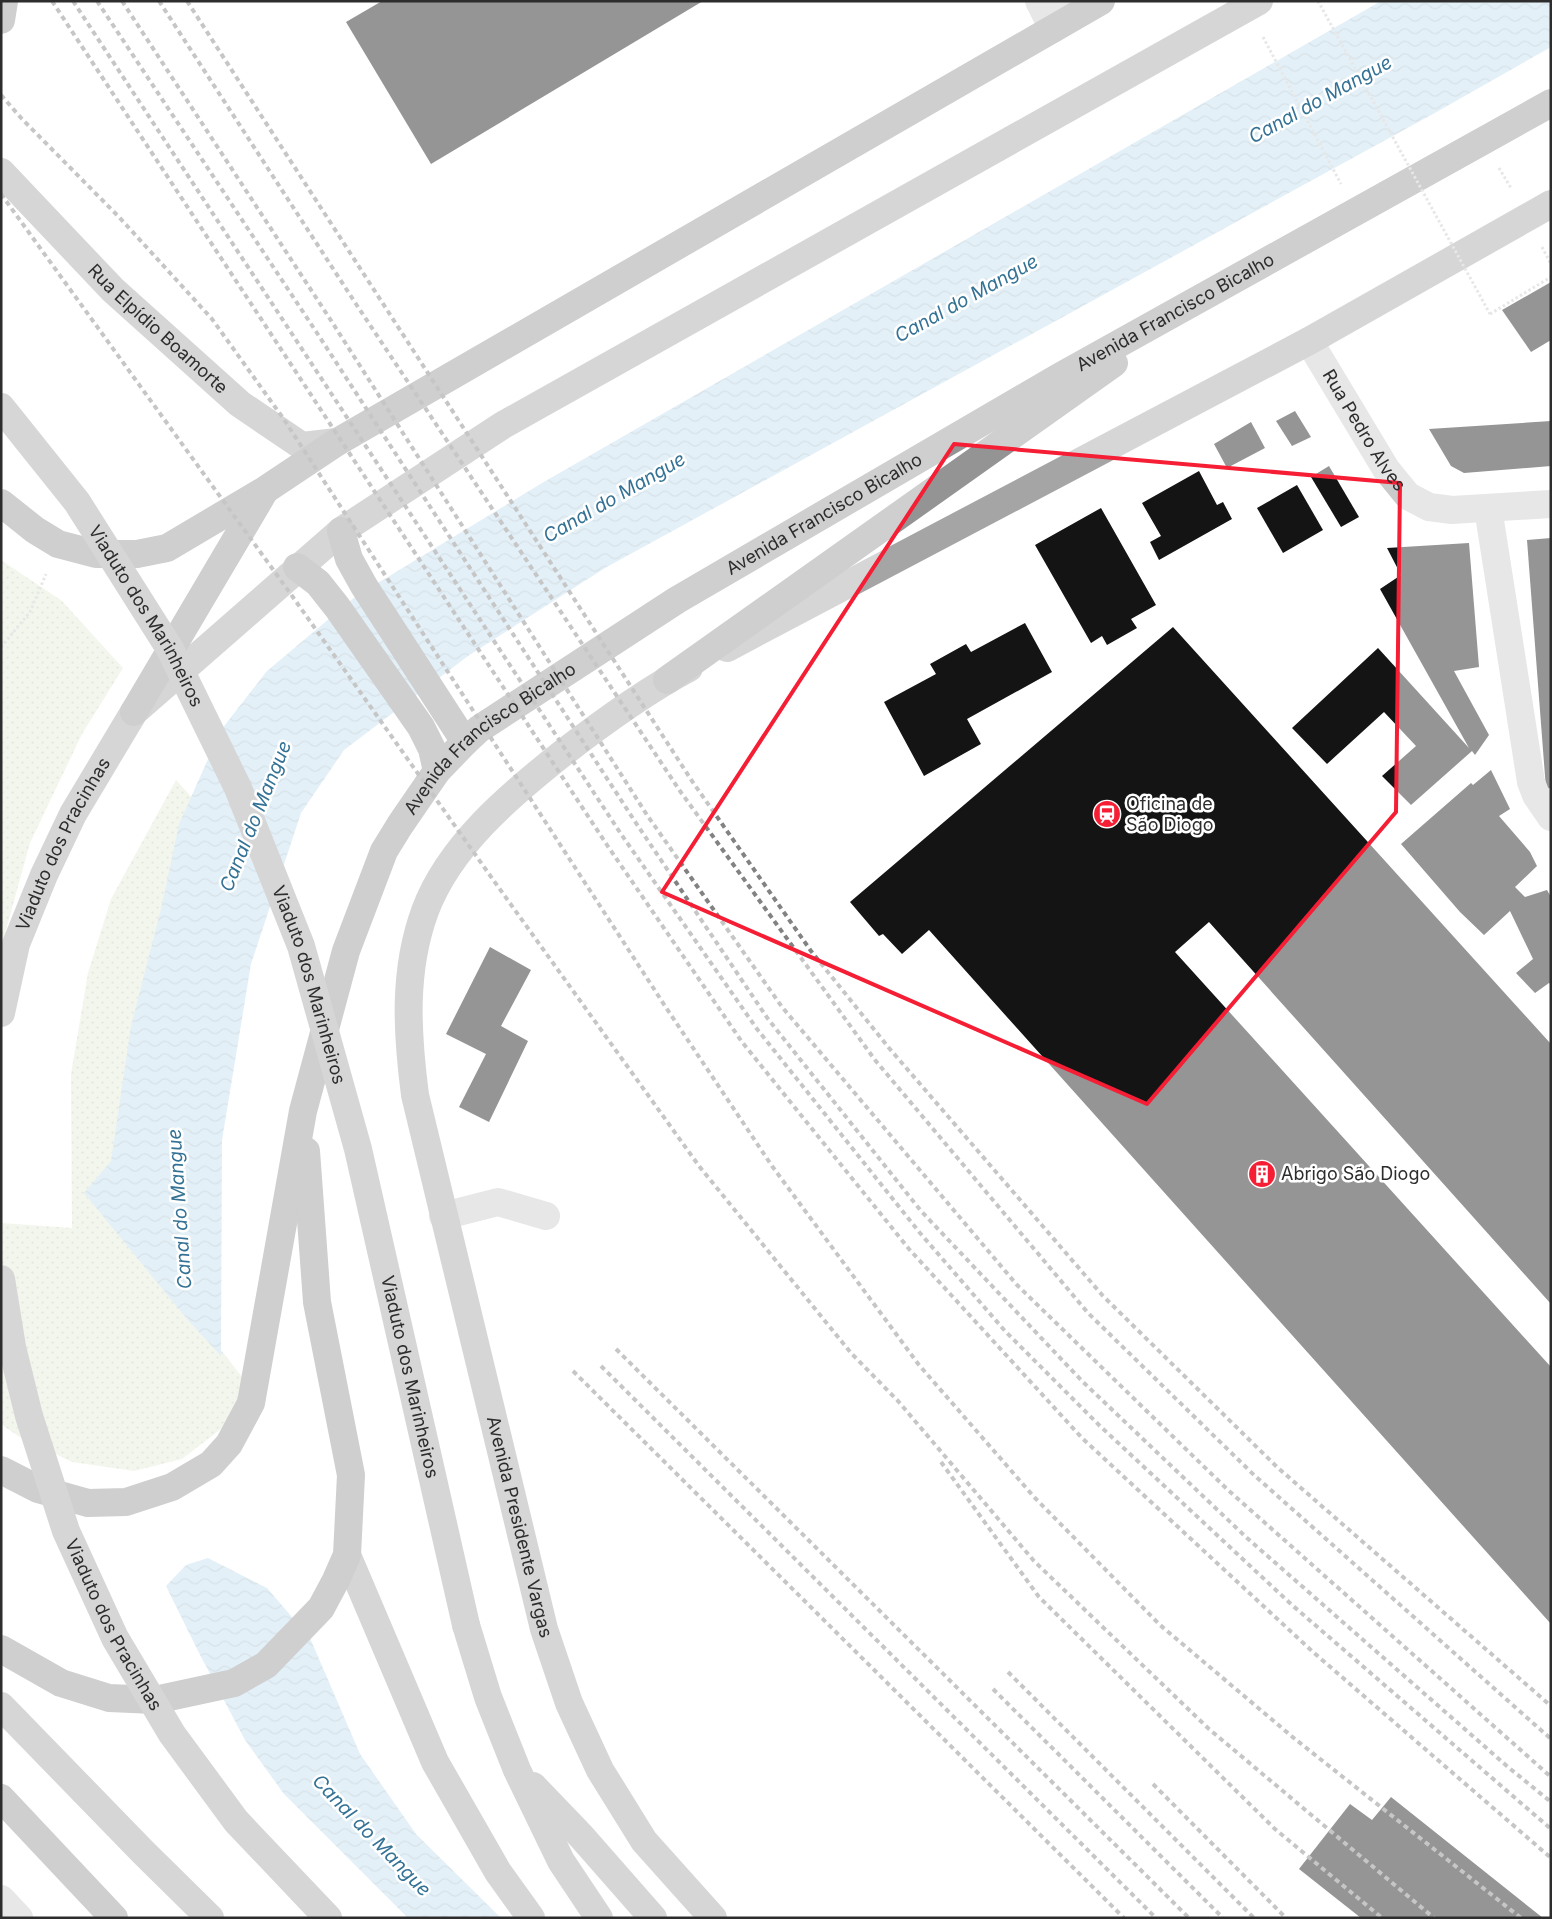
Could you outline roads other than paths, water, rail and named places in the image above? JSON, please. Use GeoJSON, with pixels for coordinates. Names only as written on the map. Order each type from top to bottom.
{"type":"FeatureCollection","features":[{"type":"Feature","properties":{"kind":"highway"},"geometry":{"type":"LineString","coordinates":[[1,20],[4,1]]}},
{"type":"Feature","properties":{"kind":"highway"},"geometry":{"type":"LineString","coordinates":[[1,503],[35,530],[58,544],[96,554],[137,554],[167,548],[265,490],[337,442],[1060,18],[1101,1]]}},
{"type":"Feature","properties":{"kind":"highway","name":"Avenida Francisco Bicalho"},"geometry":{"type":"LineString","coordinates":[[304,1111],[346,951],[384,851],[400,824],[437,771],[479,729],[677,600],[1059,376],[1551,103]]}},
{"type":"Feature","properties":{"kind":"highway"},"geometry":{"type":"LineString","coordinates":[[667,680],[1072,394],[1212,291]]}},
{"type":"Feature","properties":{"kind":"highway"},"geometry":{"type":"LineString","coordinates":[[134,712],[265,490]]}},
{"type":"Feature","properties":{"kind":"highway"},"geometry":{"type":"LineString","coordinates":[[341,531],[349,559],[364,586],[465,742]]}},
{"type":"Feature","properties":{"kind":"highway"},"geometry":{"type":"LineString","coordinates":[[297,567],[318,583],[421,727],[432,749],[437,771]]}},
{"type":"Feature","properties":{"kind":"highway"},"geometry":{"type":"LineString","coordinates":[[1,1470],[38,1489],[88,1503],[126,1502],[172,1487],[211,1464],[229,1444],[250,1403],[304,1111]]}},
{"type":"Feature","properties":{"kind":"highway"},"geometry":{"type":"LineString","coordinates":[[9,1653],[61,1682],[109,1698],[155,1700],[234,1683],[266,1665],[321,1608],[336,1580],[346,1555],[351,1475],[317,1302],[304,1111]]}},
{"type":"Feature","properties":{"kind":"highway"},"geometry":{"type":"LineString","coordinates":[[1,1798],[114,1918]]}},
{"type":"Feature","properties":{"kind":"main road"},"geometry":{"type":"LineString","coordinates":[[134,712],[297,567],[341,531],[503,425],[1259,1]]}},
{"type":"Feature","properties":{"kind":"main road","name":"Rua Elpídio Boamorte"},"geometry":{"type":"LineString","coordinates":[[1,172],[113,290],[240,404],[302,446],[337,442]]}},
{"type":"Feature","properties":{"kind":"main road"},"geometry":{"type":"LineString","coordinates":[[667,680],[1309,341],[1551,204]]}},
{"type":"Feature","properties":{"kind":"main road","name":"Viaduto dos Marinheiros"},"geometry":{"type":"LineString","coordinates":[[1,407],[77,502],[170,649],[238,788],[301,946],[358,1149],[466,1625],[488,1697],[517,1770]]}},
{"type":"Feature","properties":{"kind":"main road","name":"Avenida Presidente Vargas"},"geometry":{"type":"LineString","coordinates":[[667,680],[606,719],[532,778],[473,834],[455,857],[425,910],[410,976],[407,1010],[415,1094],[544,1629],[569,1702],[600,1770],[644,1841],[713,1918]]}},
{"type":"Feature","properties":{"kind":"main road","name":"Viaduto dos Pracinhas"},"geometry":{"type":"LineString","coordinates":[[1,1014],[16,944],[44,875],[73,814],[134,712]]}},
{"type":"Feature","properties":{"kind":"main road","name":"Viaduto dos Pracinhas"},"geometry":{"type":"LineString","coordinates":[[1,1279],[12,1347],[29,1416],[66,1531],[116,1638],[172,1734],[236,1821],[328,1918]]}},
{"type":"Feature","properties":{"kind":"main road"},"geometry":{"type":"LineString","coordinates":[[346,1555],[435,1762],[498,1872],[531,1918]]}},
{"type":"Feature","properties":{"kind":"main road"},"geometry":{"type":"LineString","coordinates":[[1,1706],[210,1918]]}},
{"type":"Feature","properties":{"kind":"main road"},"geometry":{"type":"LineString","coordinates":[[517,1770],[561,1861],[599,1918]]}},
{"type":"Feature","properties":{"kind":"main road"},"geometry":{"type":"LineString","coordinates":[[517,1770],[581,1836],[653,1918]]}},
{"type":"Feature","properties":{"kind":"street"},"geometry":{"type":"LineString","coordinates":[[1039,1],[1060,18]]}},
{"type":"Feature","properties":{"kind":"street","name":"Rua Pedro Alves"},"geometry":{"type":"LineString","coordinates":[[1309,341],[1386,469],[1408,496],[1429,507],[1452,510],[1551,504]]}},
{"type":"Feature","properties":{"kind":"street"},"geometry":{"type":"LineString","coordinates":[[1488,508],[1531,782],[1536,795],[1551,817]]}},
{"type":"Feature","properties":{"kind":"street"},"geometry":{"type":"LineString","coordinates":[[444,1216],[498,1202],[546,1216]]}},
{"type":"Feature","properties":{"kind":"street"},"geometry":{"type":"LineString","coordinates":[[1,1899],[19,1918]]}},
{"type":"Feature","properties":{"kind":"water","name":"Canal do Mangue"},"geometry":{"type":"Polygon","coordinates":[[[1381,1],[1551,1],[1551,47],[1433,114],[605,568],[468,656],[344,750],[301,813],[251,964],[222,1140],[221,1356],[187,1319],[84,1193],[111,1161],[131,1026],[161,909],[179,824],[221,730],[267,671],[355,597],[542,483],[1381,1]]]}},
{"type":"Feature","properties":{"kind":"water","name":"Canal do Mangue"},"geometry":{"type":"Polygon","coordinates":[[[208,1558],[267,1588],[310,1638],[360,1754],[416,1834],[501,1918],[408,1918],[284,1794],[245,1740],[166,1586],[186,1565],[208,1558]]]}},
{"type":"Feature","properties":{"kind":"railway"},"geometry":{"type":"LineString","coordinates":[[52,1],[607,845],[742,1042],[909,1249],[1082,1438],[1313,1652],[1551,1858]]}},
{"type":"Feature","properties":{"kind":"railway"},"geometry":{"type":"LineString","coordinates":[[73,1],[621,834],[757,1029],[920,1233],[1005,1331],[1100,1426],[1292,1605],[1551,1829]]}},
{"type":"Feature","properties":{"kind":"railway"},"geometry":{"type":"LineString","coordinates":[[97,1],[317,333],[636,823],[768,1019],[921,1211],[1082,1381],[1247,1538],[1508,1767],[1551,1802]]}},
{"type":"Feature","properties":{"kind":"railway"},"geometry":{"type":"LineString","coordinates":[[122,1],[332,322],[647,815],[782,1007],[1017,1285],[1228,1490],[1551,1777]]}},
{"type":"Feature","properties":{"kind":"railway"},"geometry":{"type":"LineString","coordinates":[[159,1],[356,304],[680,791],[875,1060],[1088,1313],[1254,1475],[1551,1739]]}},
{"type":"Feature","properties":{"kind":"railway"},"geometry":{"type":"LineString","coordinates":[[187,1],[692,781],[811,951],[889,1048],[1103,1296],[1277,1467],[1551,1706]]}},
{"type":"Feature","properties":{"kind":"railway"},"geometry":{"type":"LineString","coordinates":[[1,95],[22,119],[119,217],[212,319],[283,418],[665,1006],[772,1166],[919,1365],[1035,1498],[1160,1625],[1295,1739],[1521,1918]]}},
{"type":"Feature","properties":{"kind":"railway"},"geometry":{"type":"LineString","coordinates":[[1,194],[290,593],[699,1166],[851,1353],[898,1401],[1034,1561],[1209,1729],[1434,1918]]}},
{"type":"Feature","properties":{"kind":"railway"},"geometry":{"type":"LineString","coordinates":[[616,1349],[1189,1918]]}},
{"type":"Feature","properties":{"kind":"railway"},"geometry":{"type":"LineString","coordinates":[[601,1366],[1156,1918]]}},
{"type":"Feature","properties":{"kind":"railway"},"geometry":{"type":"LineString","coordinates":[[573,1371],[1124,1918]]}},
{"type":"Feature","properties":{"kind":"railway"},"geometry":{"type":"LineString","coordinates":[[941,1462],[1039,1597],[1275,1829],[1382,1918]]}},
{"type":"Feature","properties":{"kind":"railway"},"geometry":{"type":"LineString","coordinates":[[1008,1672],[1254,1918]]}},
{"type":"Feature","properties":{"kind":"railway"},"geometry":{"type":"LineString","coordinates":[[993,1689],[1223,1918]]}},
{"type":"Feature","properties":{"kind":"railway"},"geometry":{"type":"LineString","coordinates":[[1153,1784],[1286,1918]]}},
{"type":"Feature","properties":{"kind":"place","name":"Oficina de São Diogo"},"geometry":{"type":"Point","coordinates":[1107,814]}},
{"type":"Feature","properties":{"kind":"place","name":"Abrigo São Diogo"},"geometry":{"type":"Point","coordinates":[1262,1174]}}]}
